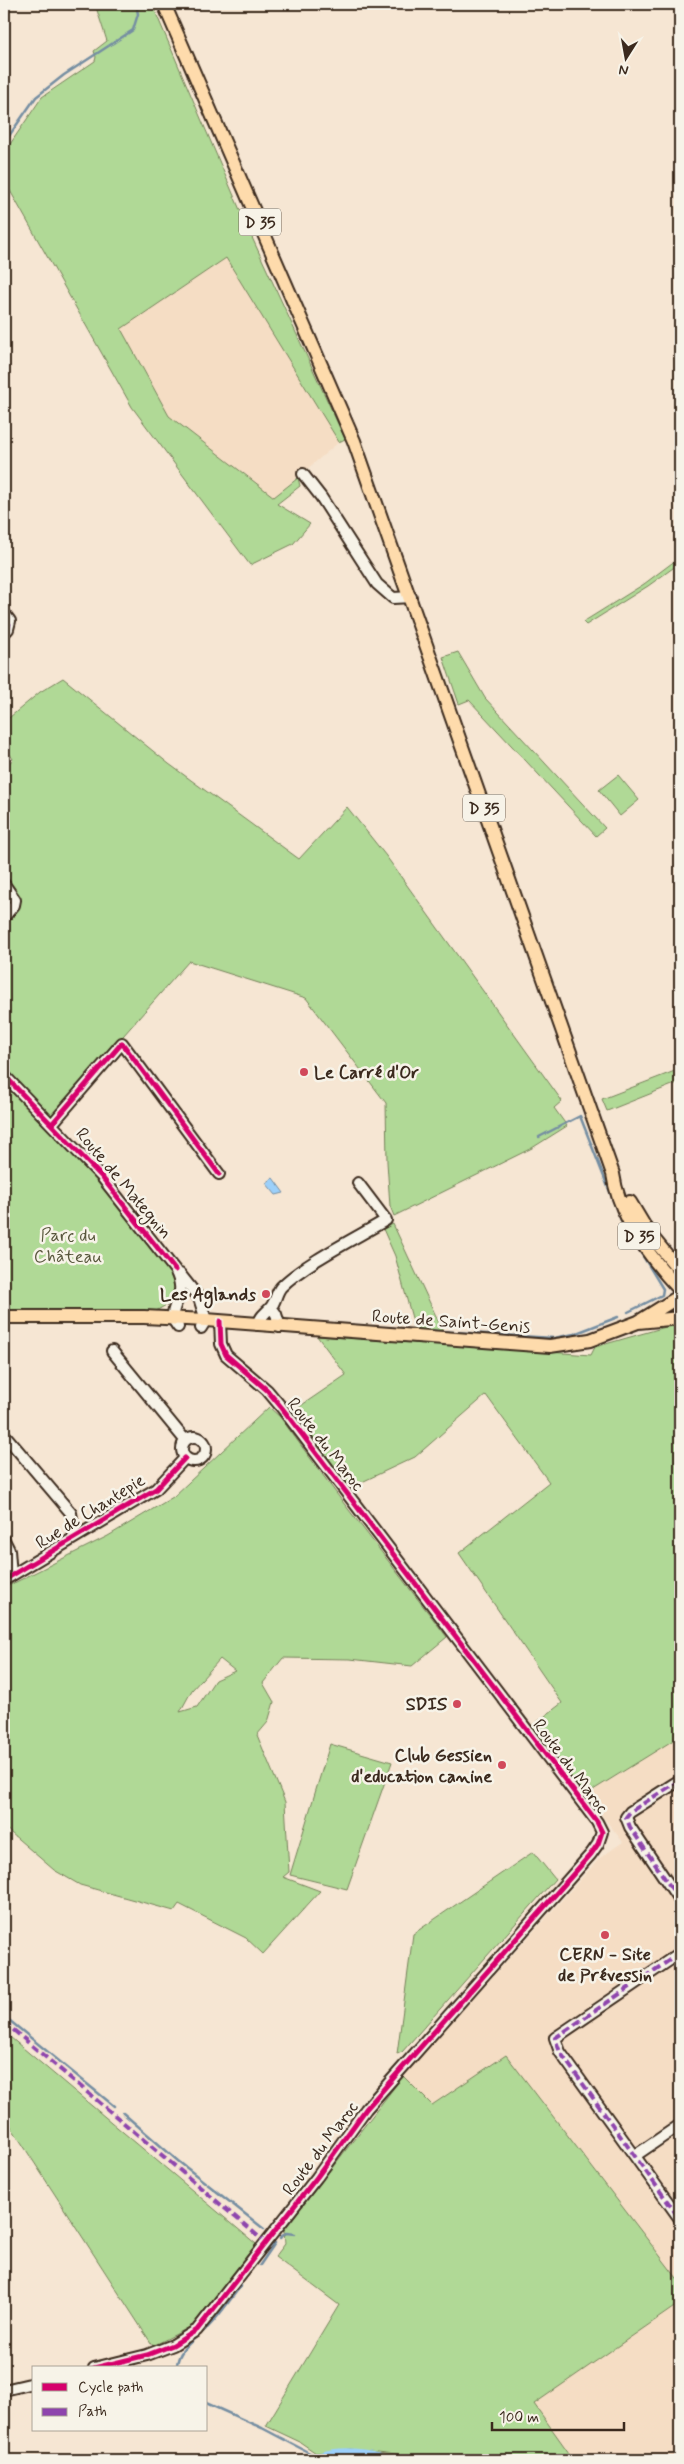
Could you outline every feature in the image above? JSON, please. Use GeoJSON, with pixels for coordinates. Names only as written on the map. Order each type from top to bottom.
{"type":"FeatureCollection","features":[{"type":"Feature","properties":{"kind":"main road","name":"D 35"},"geometry":{"type":"LineString","coordinates":[[164,4],[340,405],[411,597],[613,1174],[615,1188],[639,1237],[657,1263],[680,1290]]}},
{"type":"Feature","properties":{"kind":"main road","name":"D 35"},"geometry":{"type":"LineString","coordinates":[[613,1174],[648,1232],[680,1271]]}},
{"type":"Feature","properties":{"kind":"main road","name":"Route de Saint-Genis"},"geometry":{"type":"LineString","coordinates":[[4,1316],[74,1318],[102,1316],[175,1323],[258,1325],[560,1346],[590,1340],[638,1322],[680,1296]]}},
{"type":"Feature","properties":{"kind":"main road","name":"Route de Saint-Genis"},"geometry":{"type":"LineString","coordinates":[[638,1322],[680,1318]]}},
{"type":"Feature","properties":{"kind":"street"},"geometry":{"type":"LineString","coordinates":[[303,474],[325,504],[377,584],[393,598],[411,597]]}},
{"type":"Feature","properties":{"kind":"street"},"geometry":{"type":"LineString","coordinates":[[4,613],[10,622],[8,629],[4,633]]}},
{"type":"Feature","properties":{"kind":"street"},"geometry":{"type":"LineString","coordinates":[[4,884],[15,900],[14,905],[4,917]]}},
{"type":"Feature","properties":{"kind":"street"},"geometry":{"type":"LineString","coordinates":[[52,1124],[122,1043],[219,1174]]}},
{"type":"Feature","properties":{"kind":"street","name":"Route de Mategnin"},"geometry":{"type":"LineString","coordinates":[[4,1075],[52,1124],[120,1199],[175,1270],[186,1281],[199,1298],[204,1324]]}},
{"type":"Feature","properties":{"kind":"street"},"geometry":{"type":"LineString","coordinates":[[258,1325],[263,1313],[271,1307],[277,1292],[286,1282],[323,1257],[386,1220],[358,1183]]}},
{"type":"Feature","properties":{"kind":"street","name":"Route de Mategnin"},"geometry":{"type":"LineString","coordinates":[[175,1270],[180,1280],[182,1291],[175,1323]]}},
{"type":"Feature","properties":{"kind":"street"},"geometry":{"type":"LineString","coordinates":[[271,1307],[276,1314],[280,1327]]}},
{"type":"Feature","properties":{"kind":"street","name":"Route du Maroc"},"geometry":{"type":"LineString","coordinates":[[102,2366],[147,2355],[173,2345],[197,2330],[366,2110],[591,1854],[598,1844],[602,1832],[591,1814],[282,1408],[267,1390],[226,1355],[221,1344],[220,1325]]}},
{"type":"Feature","properties":{"kind":"street"},"geometry":{"type":"LineString","coordinates":[[112,1351],[185,1440]]}},
{"type":"Feature","properties":{"kind":"street"},"geometry":{"type":"LineString","coordinates":[[4,1434],[71,1513],[74,1537]]}},
{"type":"Feature","properties":{"kind":"street"},"geometry":{"type":"LineString","coordinates":[[194,1436],[204,1442],[206,1451],[199,1460],[191,1461],[185,1458],[181,1448],[185,1440],[194,1436]]}},
{"type":"Feature","properties":{"kind":"street","name":"Rue de Chantepie"},"geometry":{"type":"LineString","coordinates":[[7,1578],[156,1489],[185,1458]]}},
{"type":"Feature","properties":{"kind":"street"},"geometry":{"type":"LineString","coordinates":[[4,1540],[9,1550],[7,1578]]}},
{"type":"Feature","properties":{"kind":"street"},"geometry":{"type":"LineString","coordinates":[[680,1780],[630,1812],[626,1817],[630,1827],[680,1901]]}},
{"type":"Feature","properties":{"kind":"street"},"geometry":{"type":"LineString","coordinates":[[680,1953],[555,2038],[560,2052],[636,2155],[680,2219]]}},
{"type":"Feature","properties":{"kind":"street"},"geometry":{"type":"LineString","coordinates":[[636,2155],[680,2125]]}},
{"type":"Feature","properties":{"kind":"street"},"geometry":{"type":"LineString","coordinates":[[4,2390],[32,2383]]}},
{"type":"Feature","properties":{"kind":"shaded area"},"geometry":{"type":"Polygon","coordinates":[[[226,258],[339,442],[274,497],[169,416],[120,329],[226,258]]]}},
{"type":"Feature","properties":{"kind":"shaded area","name":"CERN - Site de Prévessin"},"geometry":{"type":"Polygon","coordinates":[[[680,1736],[680,2282],[506,2055],[432,2105],[403,2076],[600,1858],[623,1842],[586,1795],[680,1736]]]}},
{"type":"Feature","properties":{"kind":"shaded area"},"geometry":{"type":"Polygon","coordinates":[[[680,2303],[680,2460],[574,2460],[533,2404],[680,2303]]]}},
{"type":"Feature","properties":{"kind":"green space"},"geometry":{"type":"Polygon","coordinates":[[[95,4],[152,4],[249,231],[345,439],[339,442],[226,258],[121,329],[169,416],[274,497],[298,478],[300,486],[277,504],[310,524],[293,544],[250,565],[132,407],[4,180],[4,153],[42,97],[95,61],[94,51],[107,41],[95,4]]]}},
{"type":"Feature","properties":{"kind":"green space"},"geometry":{"type":"Polygon","coordinates":[[[680,557],[680,563],[648,586],[586,625],[583,622],[644,584],[680,557]]]}},
{"type":"Feature","properties":{"kind":"green space"},"geometry":{"type":"Polygon","coordinates":[[[458,652],[485,698],[605,828],[596,836],[469,700],[459,704],[443,657],[458,652]]]}},
{"type":"Feature","properties":{"kind":"green space"},"geometry":{"type":"Polygon","coordinates":[[[63,678],[169,764],[299,859],[347,807],[386,856],[562,1101],[554,1108],[567,1126],[532,1148],[394,1216],[390,1206],[386,1103],[306,998],[189,961],[51,1118],[4,1068],[4,924],[18,909],[19,896],[4,877],[4,769],[13,759],[4,745],[4,722],[40,692],[63,678]]]}},
{"type":"Feature","properties":{"kind":"green space"},"geometry":{"type":"Polygon","coordinates":[[[618,775],[639,800],[620,816],[599,790],[618,775]]]}},
{"type":"Feature","properties":{"kind":"green space"},"geometry":{"type":"Polygon","coordinates":[[[680,1069],[680,1082],[607,1111],[602,1099],[680,1069]]]}},
{"type":"Feature","properties":{"kind":"green space","name":"Parc du Château"},"geometry":{"type":"Polygon","coordinates":[[[4,1083],[110,1195],[170,1270],[175,1289],[168,1304],[154,1312],[4,1310],[4,1083]]]}},
{"type":"Feature","properties":{"kind":"green space"},"geometry":{"type":"Polygon","coordinates":[[[393,1224],[443,1331],[415,1329],[395,1256],[383,1229],[393,1224]]]}},
{"type":"Feature","properties":{"kind":"green space"},"geometry":{"type":"Polygon","coordinates":[[[680,1324],[680,1736],[585,1795],[532,1726],[562,1703],[459,1553],[549,1482],[486,1395],[415,1457],[347,1489],[293,1411],[346,1375],[317,1336],[591,1355],[595,1347],[680,1324]]]}},
{"type":"Feature","properties":{"kind":"green space"},"geometry":{"type":"Polygon","coordinates":[[[269,1407],[280,1417],[447,1637],[412,1666],[350,1659],[283,1658],[263,1683],[274,1702],[268,1722],[257,1735],[285,1802],[289,1872],[283,1877],[320,1891],[263,1954],[246,1938],[179,1904],[174,1911],[80,1885],[54,1870],[4,1827],[4,1588],[108,1536],[173,1497],[269,1407]],[[220,1659],[192,1690],[180,1712],[197,1707],[215,1680],[235,1671],[220,1659]]]}},
{"type":"Feature","properties":{"kind":"green space"},"geometry":{"type":"Polygon","coordinates":[[[330,1744],[392,1762],[347,1889],[290,1875],[330,1744]]]}},
{"type":"Feature","properties":{"kind":"green space"},"geometry":{"type":"Polygon","coordinates":[[[533,1852],[555,1879],[402,2052],[397,2054],[413,1934],[533,1852]]]}},
{"type":"Feature","properties":{"kind":"green space"},"geometry":{"type":"Polygon","coordinates":[[[4,2032],[256,2244],[192,2326],[153,2346],[8,2122],[4,2124],[4,2032]]]}},
{"type":"Feature","properties":{"kind":"green space"},"geometry":{"type":"Polygon","coordinates":[[[506,2055],[680,2282],[680,2303],[534,2404],[574,2460],[405,2460],[405,2455],[350,2449],[316,2453],[300,2442],[266,2426],[339,2305],[275,2257],[285,2244],[284,2230],[403,2076],[432,2105],[506,2055]]]}},
{"type":"Feature","properties":{"kind":"water"},"geometry":{"type":"Polygon","coordinates":[[[273,1178],[284,1193],[276,1195],[266,1183],[273,1178]]]}},
{"type":"Feature","properties":{"kind":"waterway"},"geometry":{"type":"LineString","coordinates":[[4,143],[36,97],[64,75],[133,30],[138,14],[136,4]]}},
{"type":"Feature","properties":{"kind":"waterway"},"geometry":{"type":"LineString","coordinates":[[539,1137],[580,1116],[621,1220],[663,1289],[662,1295],[628,1312]]}},
{"type":"Feature","properties":{"kind":"waterway"},"geometry":{"type":"LineString","coordinates":[[419,1330],[554,1338],[574,1334],[618,1317]]}},
{"type":"Feature","properties":{"kind":"waterway"},"geometry":{"type":"LineString","coordinates":[[4,2016],[114,2106]]}},
{"type":"Feature","properties":{"kind":"waterway"},"geometry":{"type":"LineString","coordinates":[[123,2113],[178,2161],[264,2229]]}},
{"type":"Feature","properties":{"kind":"waterway"},"geometry":{"type":"LineString","coordinates":[[280,2238],[286,2233],[295,2234]]}},
{"type":"Feature","properties":{"kind":"waterway"},"geometry":{"type":"LineString","coordinates":[[260,2265],[275,2243]]}},
{"type":"Feature","properties":{"kind":"waterway"},"geometry":{"type":"LineString","coordinates":[[177,2366],[180,2355],[188,2344],[213,2321],[241,2286]]}},
{"type":"Feature","properties":{"kind":"waterway"},"geometry":{"type":"LineString","coordinates":[[208,2404],[262,2428],[323,2460]]}},
{"type":"Feature","properties":{"kind":"waterway"},"geometry":{"type":"LineString","coordinates":[[322,2460],[349,2456],[377,2460]]}},
{"type":"Feature","properties":{"kind":"marked path"},"geometry":{"type":"LineString","coordinates":[[4,613],[10,621],[8,629],[4,633]]}},
{"type":"Feature","properties":{"kind":"marked path"},"geometry":{"type":"LineString","coordinates":[[680,1780],[630,1812],[626,1817],[630,1827],[680,1901]]}},
{"type":"Feature","properties":{"kind":"marked path"},"geometry":{"type":"LineString","coordinates":[[680,1953],[555,2038],[560,2052],[680,2219]]}},
{"type":"Feature","properties":{"kind":"marked path"},"geometry":{"type":"LineString","coordinates":[[4,2022],[265,2242]]}},
{"type":"Feature","properties":{"kind":"cycle path"},"geometry":{"type":"LineString","coordinates":[[52,1124],[122,1043],[219,1174]]}},
{"type":"Feature","properties":{"kind":"cycle path"},"geometry":{"type":"LineString","coordinates":[[4,1075],[101,1176],[175,1270]]}},
{"type":"Feature","properties":{"kind":"cycle path"},"geometry":{"type":"LineString","coordinates":[[102,2366],[147,2355],[173,2345],[197,2330],[317,2177],[366,2109],[591,1854],[598,1844],[602,1832],[597,1822],[282,1408],[267,1390],[226,1355],[221,1344],[220,1321]]}},
{"type":"Feature","properties":{"kind":"cycle path"},"geometry":{"type":"LineString","coordinates":[[4,1580],[156,1489],[185,1458]]}},
{"type":"Feature","properties":{"kind":"place","name":"Le Carré d'Or"},"geometry":{"type":"Point","coordinates":[304,1072]}},
{"type":"Feature","properties":{"kind":"place","name":"Les Aglands"},"geometry":{"type":"Point","coordinates":[266,1294]}},
{"type":"Feature","properties":{"kind":"place","name":"SDIS"},"geometry":{"type":"Point","coordinates":[457,1704]}},
{"type":"Feature","properties":{"kind":"place","name":"Club Gessien d'education canine"},"geometry":{"type":"Point","coordinates":[502,1765]}},
{"type":"Feature","properties":{"kind":"place","name":"CERN - Site de Prévessin"},"geometry":{"type":"Point","coordinates":[605,1935]}}]}
